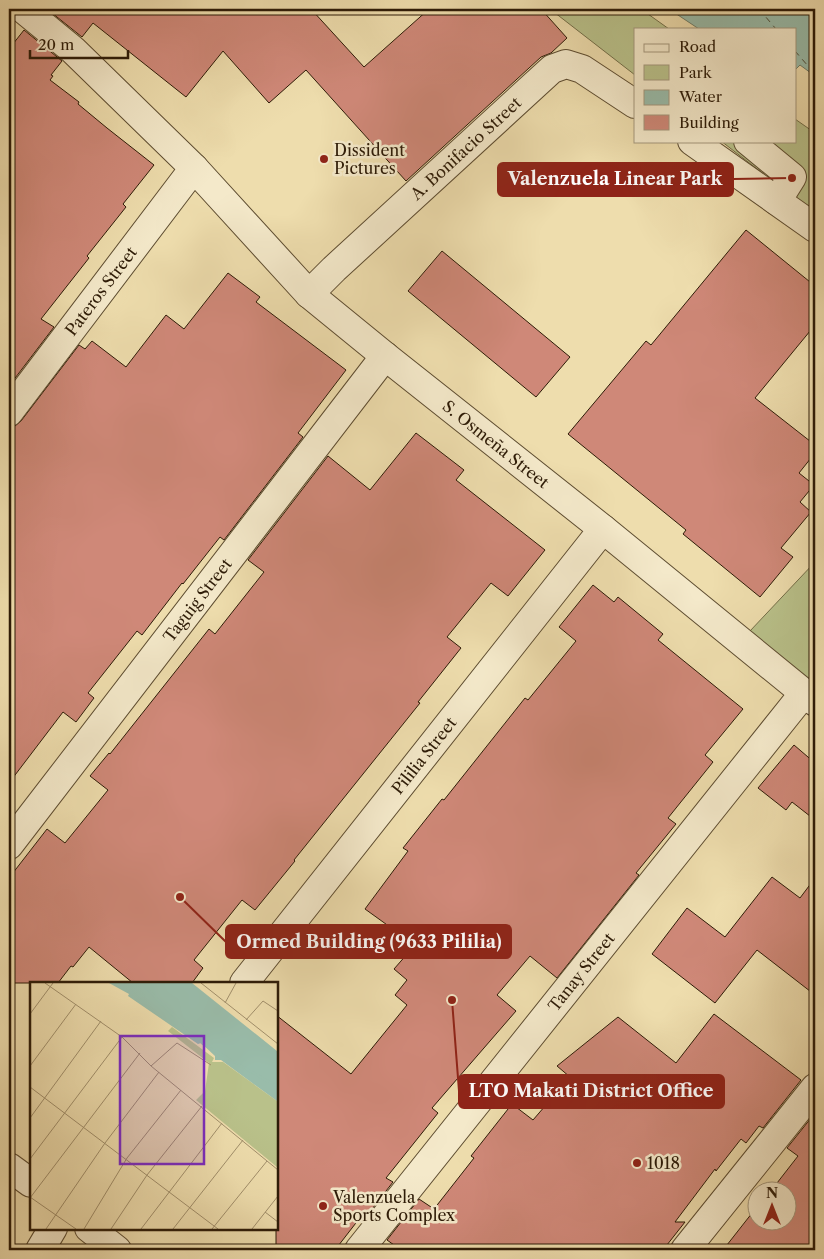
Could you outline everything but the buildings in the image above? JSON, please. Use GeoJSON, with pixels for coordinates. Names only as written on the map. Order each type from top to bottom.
{"type":"FeatureCollection","features":[{"type":"Feature","properties":{"kind":"street"},"geometry":{"type":"LineString","coordinates":[[9,16],[15,9]]}},
{"type":"Feature","properties":{"kind":"street","name":"S. Osmeña Street"},"geometry":{"type":"LineString","coordinates":[[23,9],[73,50],[194,168],[309,294],[603,529],[810,698]]}},
{"type":"Feature","properties":{"kind":"street","name":"A. Bonifacio Street"},"geometry":{"type":"LineString","coordinates":[[309,294],[552,69],[566,64],[582,69],[634,103]]}},
{"type":"Feature","properties":{"kind":"street"},"geometry":{"type":"LineString","coordinates":[[749,142],[792,177],[777,201]]}},
{"type":"Feature","properties":{"kind":"street"},"geometry":{"type":"LineString","coordinates":[[702,144],[815,228]]}},
{"type":"Feature","properties":{"kind":"street","name":"Pateros Street"},"geometry":{"type":"LineString","coordinates":[[9,412],[194,168]]}},
{"type":"Feature","properties":{"kind":"street","name":"Taguig Street"},"geometry":{"type":"LineString","coordinates":[[9,845],[385,356]]}},
{"type":"Feature","properties":{"kind":"street","name":"Pililia Street"},"geometry":{"type":"LineString","coordinates":[[245,982],[603,529]]}},
{"type":"Feature","properties":{"kind":"street","name":"Tanay Street"},"geometry":{"type":"LineString","coordinates":[[359,1250],[810,698]]}},
{"type":"Feature","properties":{"kind":"street"},"geometry":{"type":"LineString","coordinates":[[685,1250],[815,1088]]}},
{"type":"Feature","properties":{"kind":"street"},"geometry":{"type":"LineString","coordinates":[[9,1167],[30,1182]]}},
{"type":"Feature","properties":{"kind":"street"},"geometry":{"type":"LineString","coordinates":[[40,1250],[52,1229]]}},
{"type":"Feature","properties":{"kind":"street"},"geometry":{"type":"LineString","coordinates":[[90,1229],[117,1250]]}},
{"type":"Feature","properties":{"kind":"green space"},"geometry":{"type":"Polygon","coordinates":[[[550,9],[641,9],[668,28],[634,28],[634,74],[550,9]]]}},
{"type":"Feature","properties":{"kind":"green space"},"geometry":{"type":"Polygon","coordinates":[[[796,120],[815,133],[815,214],[722,142],[796,142],[796,120]]]}},
{"type":"Feature","properties":{"kind":"green space"},"geometry":{"type":"Polygon","coordinates":[[[815,562],[815,685],[750,631],[815,562]]]}},
{"type":"Feature","properties":{"kind":"water"},"geometry":{"type":"Polygon","coordinates":[[[669,9],[815,9],[815,76],[800,65],[796,69],[796,28],[698,28],[669,9]]]}},
{"type":"Feature","properties":{"kind":"ferry route"},"geometry":{"type":"LineString","coordinates":[[759,9],[775,28]]}},
{"type":"Feature","properties":{"kind":"ferry route"},"geometry":{"type":"LineString","coordinates":[[796,52],[815,74]]}},
{"type":"Feature","properties":{"kind":"place","name":"Dissident Pictures"},"geometry":{"type":"Point","coordinates":[324,159]}},
{"type":"Feature","properties":{"kind":"place","name":"Valenzuela Linear Park"},"geometry":{"type":"Point","coordinates":[792,178]}},
{"type":"Feature","properties":{"kind":"place","name":"Ormed Building (9633 Pililia)"},"geometry":{"type":"Point","coordinates":[180,897]}},
{"type":"Feature","properties":{"kind":"place","name":"LTO Makati District Office"},"geometry":{"type":"Point","coordinates":[452,1000]}},
{"type":"Feature","properties":{"kind":"place","name":"1018"},"geometry":{"type":"Point","coordinates":[637,1163]}},
{"type":"Feature","properties":{"kind":"place","name":"Valenzuela Sports Complex"},"geometry":{"type":"Point","coordinates":[323,1206]}}]}
